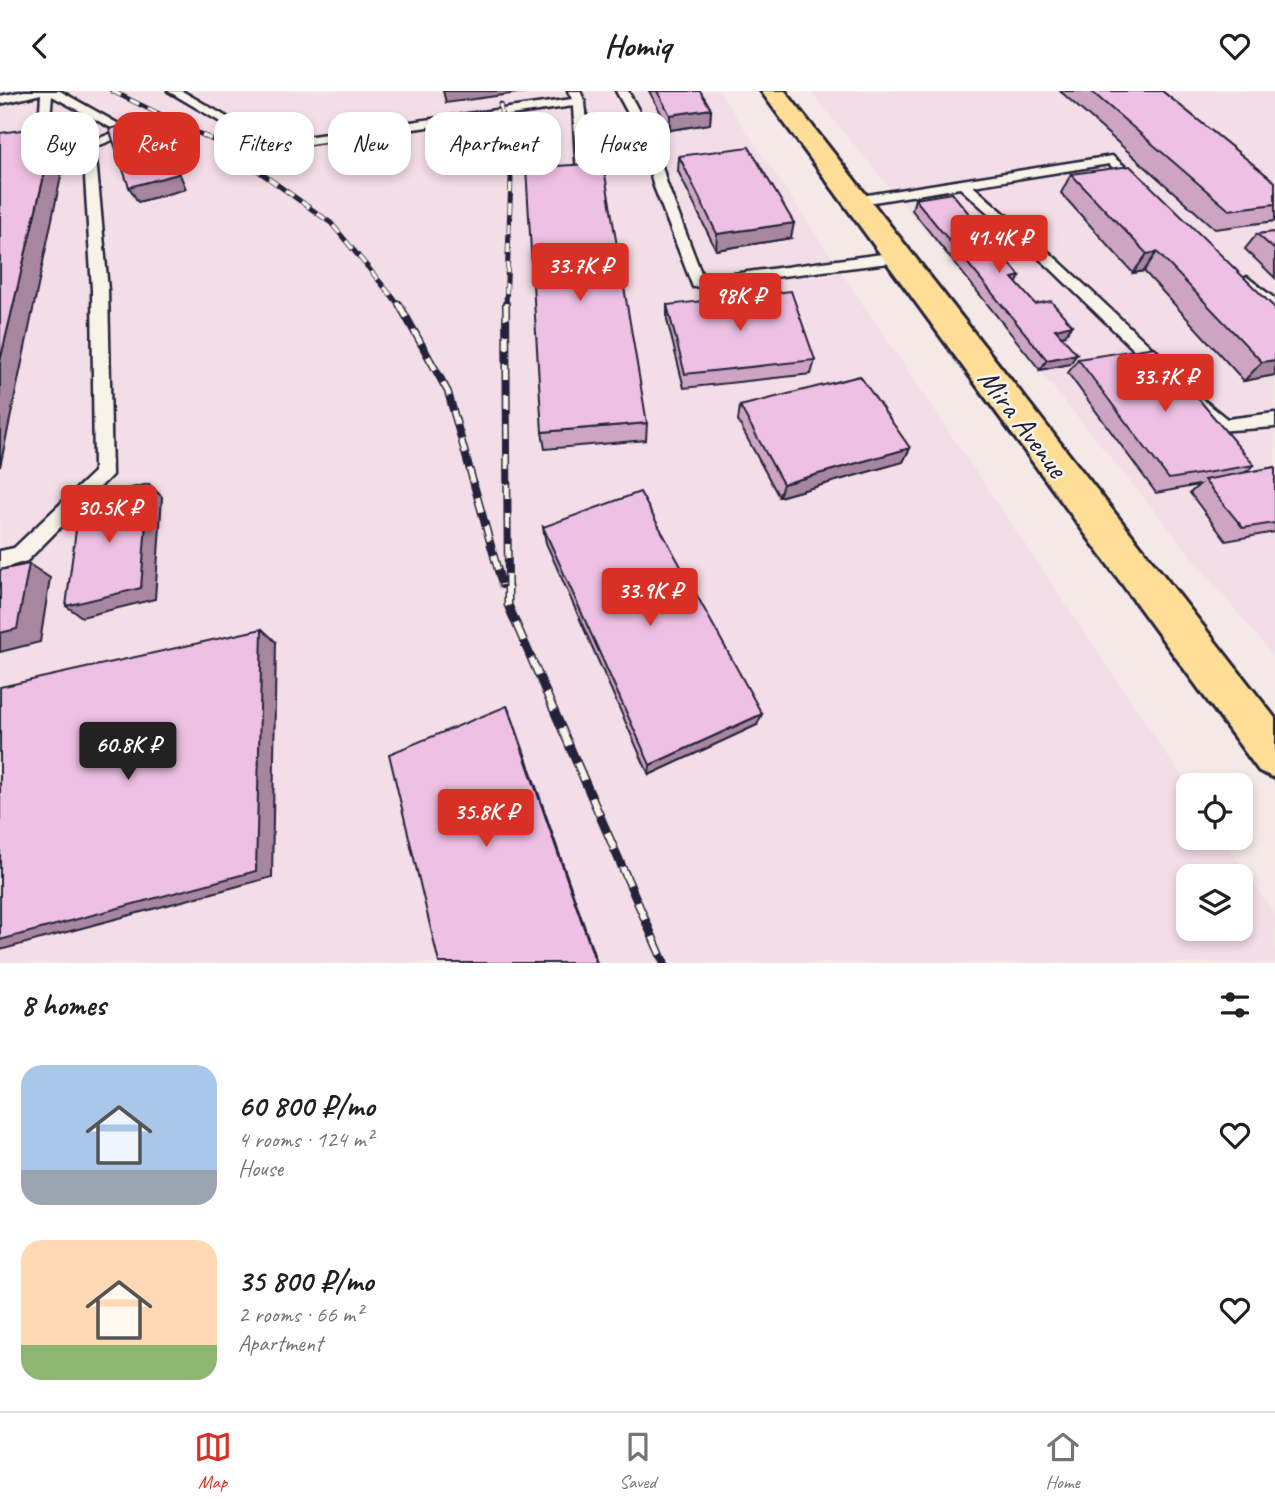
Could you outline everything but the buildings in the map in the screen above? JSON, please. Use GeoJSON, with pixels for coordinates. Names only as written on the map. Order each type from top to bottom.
{"type":"FeatureCollection","features":[{"type":"Feature","properties":{"kind":"main road","name":"Mira Avenue"},"geometry":{"type":"LineString","coordinates":[[773,91],[1275,755]]}},
{"type":"Feature","properties":{"kind":"lane"},"geometry":{"type":"LineString","coordinates":[[0,100],[40,91]]}},
{"type":"Feature","properties":{"kind":"lane"},"geometry":{"type":"LineString","coordinates":[[0,560],[20,555],[103,474],[100,290],[89,145],[127,132],[49,91],[46,112]]}},
{"type":"Feature","properties":{"kind":"lane"},"geometry":{"type":"LineString","coordinates":[[174,91],[268,146],[577,97],[584,177]]}},
{"type":"Feature","properties":{"kind":"lane"},"geometry":{"type":"LineString","coordinates":[[622,91],[649,141],[660,184],[698,284],[897,257]]}},
{"type":"Feature","properties":{"kind":"lane"},"geometry":{"type":"LineString","coordinates":[[855,201],[1112,160],[1152,197]]}},
{"type":"Feature","properties":{"kind":"lane"},"geometry":{"type":"LineString","coordinates":[[963,184],[1056,265],[1223,426],[1275,420]]}},
{"type":"Feature","properties":{"kind":"lane"},"geometry":{"type":"LineString","coordinates":[[1234,270],[1275,307]]}},
{"type":"Feature","properties":{"kind":"shaded area"},"geometry":{"type":"Polygon","coordinates":[[[0,91],[719,91],[1179,773],[1176,773],[1176,850],[1231,850],[1241,864],[1176,864],[1176,941],[1253,941],[1253,882],[1275,915],[1275,963],[0,963],[0,91]]]}},
{"type":"Feature","properties":{"kind":"shaded area"},"geometry":{"type":"Polygon","coordinates":[[[1275,91],[1275,658],[811,92],[1275,91]]]}},
{"type":"Feature","properties":{"kind":"railway"},"geometry":{"type":"LineString","coordinates":[[112,91],[219,143],[331,223],[400,306]]}},
{"type":"Feature","properties":{"kind":"railway"},"geometry":{"type":"LineString","coordinates":[[500,104],[511,179],[506,306]]}},
{"type":"Feature","properties":{"kind":"railway"},"geometry":{"type":"LineString","coordinates":[[399,304],[448,392],[502,585]]}},
{"type":"Feature","properties":{"kind":"railway"},"geometry":{"type":"LineString","coordinates":[[506,306],[508,589]]}},
{"type":"Feature","properties":{"kind":"railway"},"geometry":{"type":"LineString","coordinates":[[508,589],[508,605],[664,963]]}}]}
